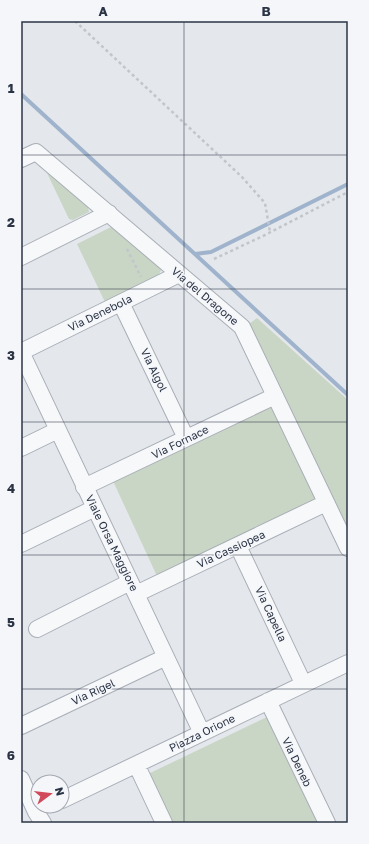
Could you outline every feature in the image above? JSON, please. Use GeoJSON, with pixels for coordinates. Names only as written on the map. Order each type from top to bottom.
{"type":"FeatureCollection","features":[{"type":"Feature","properties":{"kind":"street","name":"Via del Dragone"},"geometry":{"type":"LineString","coordinates":[[21,159],[36,152],[242,327],[348,548]]}},
{"type":"Feature","properties":{"kind":"street"},"geometry":{"type":"LineString","coordinates":[[21,257],[109,213]]}},
{"type":"Feature","properties":{"kind":"street","name":"Via Denebola"},"geometry":{"type":"LineString","coordinates":[[21,352],[179,274]]}},
{"type":"Feature","properties":{"kind":"street","name":"Via Algol"},"geometry":{"type":"LineString","coordinates":[[121,303],[186,438]]}},
{"type":"Feature","properties":{"kind":"street","name":"Viale Orsa Maggiore"},"geometry":{"type":"LineString","coordinates":[[21,352],[202,734]]}},
{"type":"Feature","properties":{"kind":"street","name":"Via Fornace"},"geometry":{"type":"LineString","coordinates":[[84,487],[275,396]]}},
{"type":"Feature","properties":{"kind":"street"},"geometry":{"type":"LineString","coordinates":[[21,448],[58,430]]}},
{"type":"Feature","properties":{"kind":"street","name":"Via Cassiopea"},"geometry":{"type":"LineString","coordinates":[[37,628],[238,546],[326,503]]}},
{"type":"Feature","properties":{"kind":"street"},"geometry":{"type":"LineString","coordinates":[[21,544],[95,508]]}},
{"type":"Feature","properties":{"kind":"street","name":"Via Capella"},"geometry":{"type":"LineString","coordinates":[[238,546],[303,683]]}},
{"type":"Feature","properties":{"kind":"street","name":"Via Rigel"},"geometry":{"type":"LineString","coordinates":[[21,726],[166,657]]}},
{"type":"Feature","properties":{"kind":"street","name":"Piazza Orione"},"geometry":{"type":"LineString","coordinates":[[70,796],[137,766],[303,683],[348,663]]}},
{"type":"Feature","properties":{"kind":"street","name":"Via Deneb"},"geometry":{"type":"LineString","coordinates":[[268,701],[327,823]]}},
{"type":"Feature","properties":{"kind":"street"},"geometry":{"type":"LineString","coordinates":[[137,766],[164,823]]}},
{"type":"Feature","properties":{"kind":"street"},"geometry":{"type":"LineString","coordinates":[[21,779],[30,793]]}},
{"type":"Feature","properties":{"kind":"path"},"geometry":{"type":"LineString","coordinates":[[75,21],[242,177],[265,204],[270,232]]}},
{"type":"Feature","properties":{"kind":"path"},"geometry":{"type":"LineString","coordinates":[[214,259],[348,192]]}},
{"type":"Feature","properties":{"kind":"path"},"geometry":{"type":"LineString","coordinates":[[126,248],[147,290]]}},
{"type":"Feature","properties":{"kind":"green space"},"geometry":{"type":"Polygon","coordinates":[[[47,173],[88,207],[89,212],[73,220],[69,219],[47,173]]]}},
{"type":"Feature","properties":{"kind":"green space"},"geometry":{"type":"Polygon","coordinates":[[[111,227],[162,268],[156,281],[106,304],[77,244],[111,227]]]}},
{"type":"Feature","properties":{"kind":"green space"},"geometry":{"type":"Polygon","coordinates":[[[257,318],[348,400],[348,531],[249,324],[257,318]]]}},
{"type":"Feature","properties":{"kind":"green space"},"geometry":{"type":"Polygon","coordinates":[[[272,405],[317,500],[157,576],[113,481],[272,405]]]}},
{"type":"Feature","properties":{"kind":"green space"},"geometry":{"type":"Polygon","coordinates":[[[267,717],[320,823],[171,823],[148,774],[267,717]]]}},
{"type":"Feature","properties":{"kind":"waterway"},"geometry":{"type":"LineString","coordinates":[[21,94],[348,395]]}},
{"type":"Feature","properties":{"kind":"waterway"},"geometry":{"type":"LineString","coordinates":[[195,254],[211,252],[348,184]]}}]}
